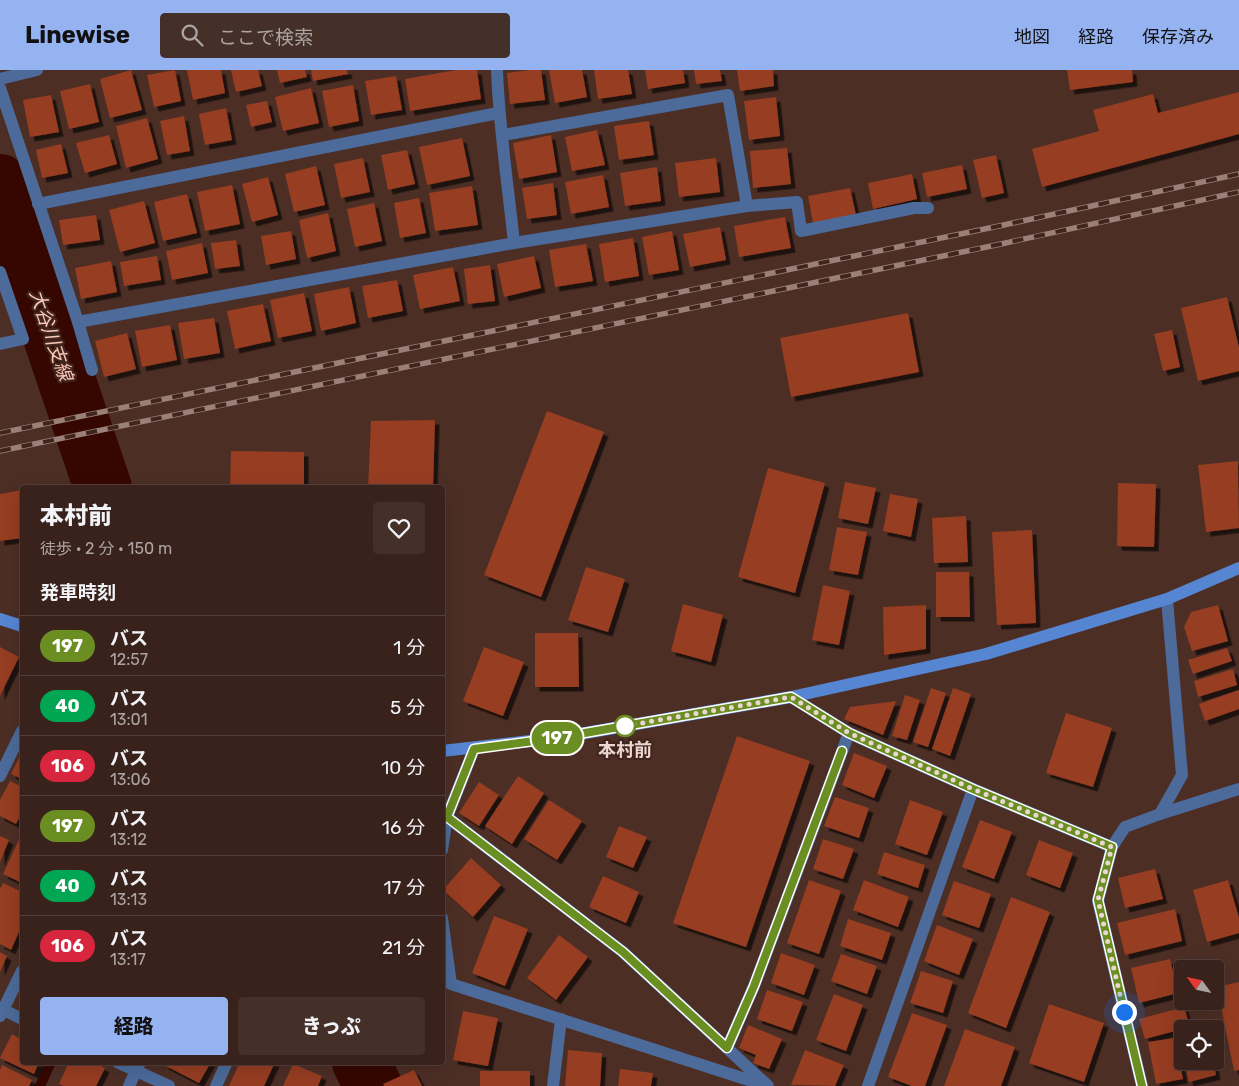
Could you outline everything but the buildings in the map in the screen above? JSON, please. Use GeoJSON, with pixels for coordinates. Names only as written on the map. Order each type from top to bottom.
{"type":"FeatureCollection","features":[{"type":"Feature","properties":{"kind":"street"},"geometry":{"type":"LineString","coordinates":[[0,79],[37,70]]}},
{"type":"Feature","properties":{"kind":"street"},"geometry":{"type":"LineString","coordinates":[[497,70],[498,113],[503,135],[514,243]]}},
{"type":"Feature","properties":{"kind":"street"},"geometry":{"type":"LineString","coordinates":[[0,88],[78,322],[92,370]]}},
{"type":"Feature","properties":{"kind":"street"},"geometry":{"type":"LineString","coordinates":[[503,135],[728,95],[746,206]]}},
{"type":"Feature","properties":{"kind":"street"},"geometry":{"type":"LineString","coordinates":[[38,204],[498,113]]}},
{"type":"Feature","properties":{"kind":"street"},"geometry":{"type":"LineString","coordinates":[[78,322],[514,243],[746,206],[797,202],[801,231],[914,208],[928,208]]}},
{"type":"Feature","properties":{"kind":"street"},"geometry":{"type":"LineString","coordinates":[[0,272],[22,339],[0,344]]}},
{"type":"Feature","properties":{"kind":"street"},"geometry":{"type":"LineString","coordinates":[[445,751],[474,749],[556,738],[791,697],[986,654],[1167,598],[1239,568]]}},
{"type":"Feature","properties":{"kind":"street"},"geometry":{"type":"LineString","coordinates":[[1160,814],[1182,775],[1167,598]]}},
{"type":"Feature","properties":{"kind":"street"},"geometry":{"type":"LineString","coordinates":[[0,614],[20,624]]}},
{"type":"Feature","properties":{"kind":"street"},"geometry":{"type":"LineString","coordinates":[[0,619],[20,624]]}},
{"type":"Feature","properties":{"kind":"street"},"geometry":{"type":"LineString","coordinates":[[791,697],[849,733],[973,789],[1112,847]]}},
{"type":"Feature","properties":{"kind":"street"},"geometry":{"type":"LineString","coordinates":[[727,1048],[754,986],[849,733]]}},
{"type":"Feature","properties":{"kind":"street"},"geometry":{"type":"LineString","coordinates":[[0,776],[20,735]]}},
{"type":"Feature","properties":{"kind":"street"},"geometry":{"type":"LineString","coordinates":[[445,830],[447,817],[474,749]]}},
{"type":"Feature","properties":{"kind":"street"},"geometry":{"type":"LineString","coordinates":[[1142,1086],[1098,900],[1112,847],[1125,827],[1239,788]]}},
{"type":"Feature","properties":{"kind":"street"},"geometry":{"type":"LineString","coordinates":[[868,1086],[973,789]]}},
{"type":"Feature","properties":{"kind":"street"},"geometry":{"type":"LineString","coordinates":[[447,817],[623,952],[767,1086]]}},
{"type":"Feature","properties":{"kind":"street"},"geometry":{"type":"LineString","coordinates":[[445,940],[451,984],[767,1086]]}},
{"type":"Feature","properties":{"kind":"street"},"geometry":{"type":"LineString","coordinates":[[20,974],[1,1011],[20,1018]]}},
{"type":"Feature","properties":{"kind":"street"},"geometry":{"type":"LineString","coordinates":[[553,1086],[561,1019]]}},
{"type":"Feature","properties":{"kind":"street"},"geometry":{"type":"LineString","coordinates":[[216,1086],[226,1065]]}},
{"type":"Feature","properties":{"kind":"street"},"geometry":{"type":"LineString","coordinates":[[129,1086],[138,1067],[169,1086]]}},
{"type":"Feature","properties":{"kind":"waterway","name":"大谷川支線"},"geometry":{"type":"LineString","coordinates":[[0,183],[102,485]]}},
{"type":"Feature","properties":{"kind":"waterway"},"geometry":{"type":"LineString","coordinates":[[40,1086],[50,1065]]}},
{"type":"Feature","properties":{"kind":"waterway","name":"大谷川支線"},"geometry":{"type":"LineString","coordinates":[[362,1065],[373,1086]]}},
{"type":"Feature","properties":{"kind":"railway"},"geometry":{"type":"LineString","coordinates":[[0,433],[999,226],[1239,174]]}},
{"type":"Feature","properties":{"kind":"railway"},"geometry":{"type":"LineString","coordinates":[[0,451],[1001,244],[1239,192]]}},
{"type":"Feature","properties":{"kind":"bus line","name":"197"},"geometry":{"type":"LineString","coordinates":[[842,751],[754,986],[727,1048],[623,952],[447,817],[474,749],[556,738],[791,697],[849,733],[973,789],[1112,847],[1098,900],[1142,1086]]}},
{"type":"Feature","properties":{"kind":"place","name":"本村前"},"geometry":{"type":"Point","coordinates":[625,726]}},
{"type":"Feature","properties":{"kind":"route"},"geometry":{"type":"LineString","coordinates":[[625,726],[791,697],[849,733],[973,789],[1112,847],[1098,900],[1124,1012]]}}]}
